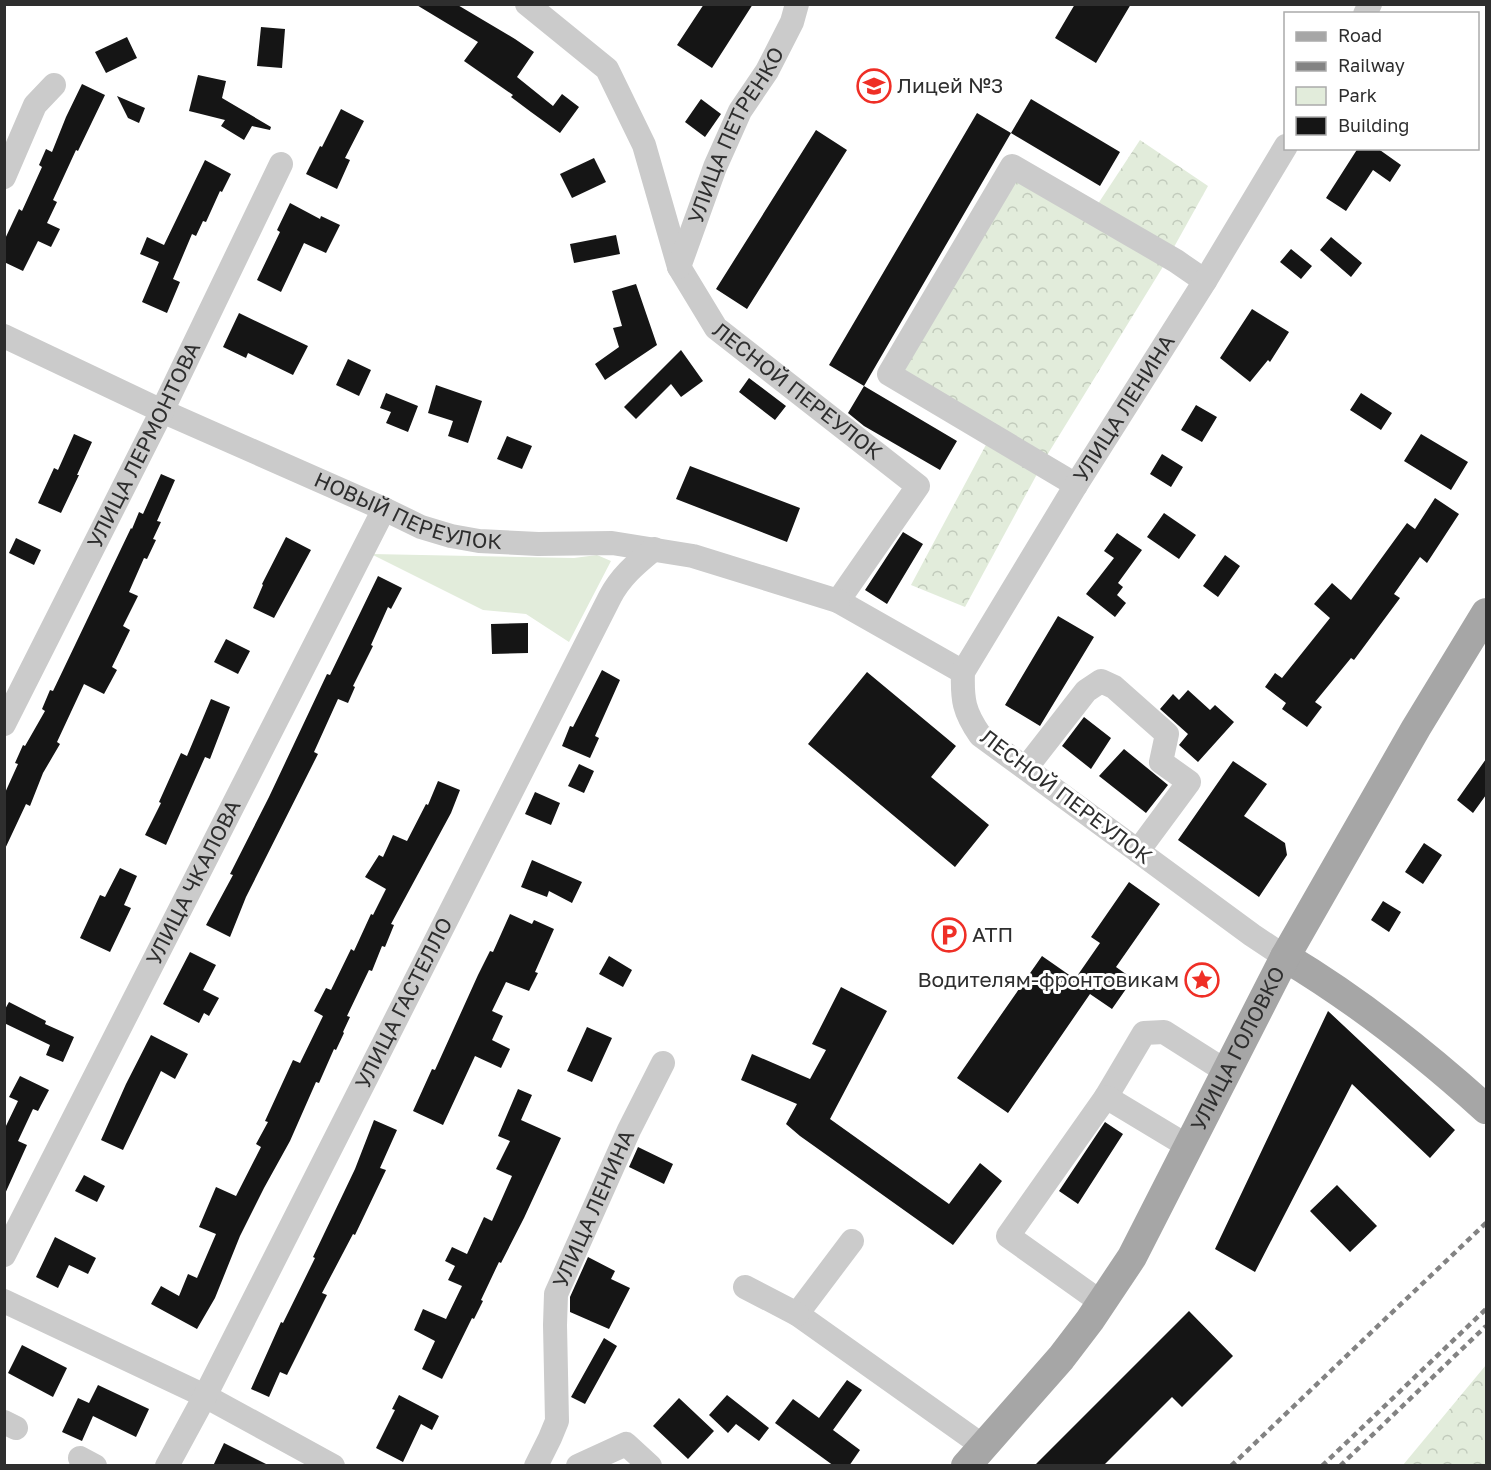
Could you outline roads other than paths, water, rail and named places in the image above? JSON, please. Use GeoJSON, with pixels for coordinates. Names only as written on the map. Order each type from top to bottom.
{"type":"FeatureCollection","features":[{"type":"Feature","properties":{"kind":"main road","name":"УЛИЦА ГОЛОВКО"},"geometry":{"type":"LineString","coordinates":[[974,1456],[1061,1358],[1102,1303],[1132,1257],[1285,957],[1416,728],[1486,613]]}},
{"type":"Feature","properties":{"kind":"main road","name":"ЛЕСНОЙ ПЕРЕУЛОК"},"geometry":{"type":"LineString","coordinates":[[1285,957],[1317,976],[1429,1058],[1486,1109]]}},
{"type":"Feature","properties":{"kind":"street","name":"ЛЕСНОЙ ПЕРЕУЛОК"},"geometry":{"type":"LineString","coordinates":[[527,4],[607,69],[644,145],[679,267],[716,328],[918,486],[838,601]]}},
{"type":"Feature","properties":{"kind":"street","name":"УЛИЦА ПЕТРЕНКО"},"geometry":{"type":"LineString","coordinates":[[679,267],[715,167],[740,111],[767,70],[792,22],[797,4]]}},
{"type":"Feature","properties":{"kind":"street"},"geometry":{"type":"LineString","coordinates":[[4,177],[35,105],[54,85]]}},
{"type":"Feature","properties":{"kind":"street","name":"УЛИЦА ЛЕНИНА"},"geometry":{"type":"LineString","coordinates":[[963,672],[1284,149]]}},
{"type":"Feature","properties":{"kind":"street","name":"УЛИЦА ЛЕРМОНТОВА"},"geometry":{"type":"LineString","coordinates":[[4,724],[162,411],[281,164]]}},
{"type":"Feature","properties":{"kind":"street"},"geometry":{"type":"LineString","coordinates":[[1076,485],[889,374],[1012,166],[1170,257],[1205,281]]}},
{"type":"Feature","properties":{"kind":"street","name":"НОВЫЙ ПЕРЕУЛОК"},"geometry":{"type":"LineString","coordinates":[[4,336],[162,411],[421,527],[479,541],[538,544],[612,543],[654,549],[693,556],[838,601]]}},
{"type":"Feature","properties":{"kind":"street","name":"УЛИЦА ЧКАЛОВА"},"geometry":{"type":"LineString","coordinates":[[4,1255],[384,509]]}},
{"type":"Feature","properties":{"kind":"street","name":"УЛИЦА ГАСТЕЛЛО"},"geometry":{"type":"LineString","coordinates":[[167,1466],[205,1396],[610,597],[628,570],[654,549]]}},
{"type":"Feature","properties":{"kind":"street"},"geometry":{"type":"LineString","coordinates":[[838,601],[963,672]]}},
{"type":"Feature","properties":{"kind":"street","name":"ЛЕСНОЙ ПЕРЕУЛОК"},"geometry":{"type":"LineString","coordinates":[[963,672],[963,699],[968,718],[980,735],[1285,957]]}},
{"type":"Feature","properties":{"kind":"street"},"geometry":{"type":"LineString","coordinates":[[1026,768],[1086,690],[1101,681],[1114,687],[1167,734],[1161,762],[1189,782],[1138,851]]}},
{"type":"Feature","properties":{"kind":"street"},"geometry":{"type":"LineString","coordinates":[[1102,1303],[1008,1236],[1106,1097],[1144,1033],[1164,1032],[1227,1072]]}},
{"type":"Feature","properties":{"kind":"street","name":"УЛИЦА ЛЕНИНА"},"geometry":{"type":"LineString","coordinates":[[536,1466],[557,1421],[556,1294],[629,1130],[663,1063]]}},
{"type":"Feature","properties":{"kind":"street"},"geometry":{"type":"LineString","coordinates":[[1106,1097],[1189,1147]]}},
{"type":"Feature","properties":{"kind":"street"},"geometry":{"type":"LineString","coordinates":[[798,1314],[852,1241]]}},
{"type":"Feature","properties":{"kind":"street"},"geometry":{"type":"LineString","coordinates":[[745,1287],[798,1314],[974,1456]]}},
{"type":"Feature","properties":{"kind":"street"},"geometry":{"type":"LineString","coordinates":[[4,1300],[205,1396],[333,1466]]}},
{"type":"Feature","properties":{"kind":"street"},"geometry":{"type":"LineString","coordinates":[[578,1466],[626,1443],[650,1466]]}},
{"type":"Feature","properties":{"kind":"railway"},"geometry":{"type":"LineString","coordinates":[[1231,1466],[1486,1223]]}},
{"type":"Feature","properties":{"kind":"railway"},"geometry":{"type":"LineString","coordinates":[[1322,1466],[1486,1309]]}},
{"type":"Feature","properties":{"kind":"railway"},"geometry":{"type":"LineString","coordinates":[[1340,1466],[1486,1326]]}},
{"type":"Feature","properties":{"kind":"place","name":"Лицей №3"},"geometry":{"type":"Point","coordinates":[874,86]}},
{"type":"Feature","properties":{"kind":"place","name":"АТП"},"geometry":{"type":"Point","coordinates":[949,935]}},
{"type":"Feature","properties":{"kind":"place","name":"Водителям-фронтовикам"},"geometry":{"type":"Point","coordinates":[1202,980]}}]}
